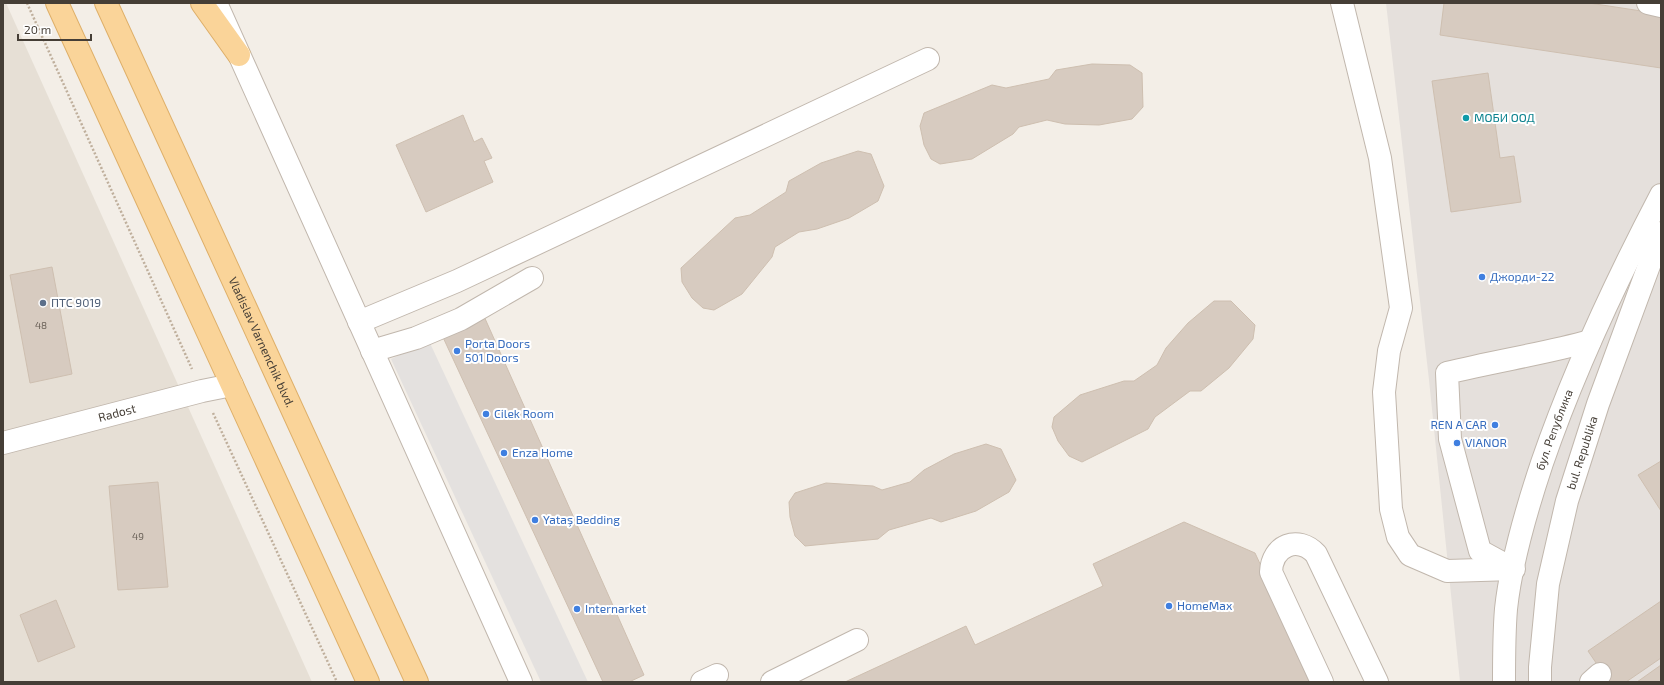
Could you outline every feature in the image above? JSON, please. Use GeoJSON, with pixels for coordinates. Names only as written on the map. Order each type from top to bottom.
{"type":"FeatureCollection","features":[{"type":"Feature","properties":{"kind":"main road"},"geometry":{"type":"LineString","coordinates":[[57,3],[368,682]]}},
{"type":"Feature","properties":{"kind":"main road","name":"Vladislav Varnenchik blvd."},"geometry":{"type":"LineString","coordinates":[[106,3],[417,682]]}},
{"type":"Feature","properties":{"kind":"main road"},"geometry":{"type":"LineString","coordinates":[[202,3],[239,55]]}},
{"type":"Feature","properties":{"kind":"street"},"geometry":{"type":"LineString","coordinates":[[216,3],[520,682]]}},
{"type":"Feature","properties":{"kind":"street"},"geometry":{"type":"LineString","coordinates":[[1342,3],[1380,158],[1401,308],[1389,350],[1384,392],[1391,510],[1398,537],[1410,555],[1447,571],[1514,569]]}},
{"type":"Feature","properties":{"kind":"street"},"geometry":{"type":"LineString","coordinates":[[1648,3],[1661,6]]}},
{"type":"Feature","properties":{"kind":"street"},"geometry":{"type":"LineString","coordinates":[[359,322],[457,281],[928,59]]}},
{"type":"Feature","properties":{"kind":"street","name":"бул. Република"},"geometry":{"type":"LineString","coordinates":[[1504,682],[1506,609],[1527,509],[1555,426],[1590,341],[1629,256],[1661,195]]}},
{"type":"Feature","properties":{"kind":"street","name":"bul. Republika"},"geometry":{"type":"LineString","coordinates":[[1540,682],[1540,667],[1548,584],[1567,501],[1603,390],[1661,233]]}},
{"type":"Feature","properties":{"kind":"street"},"geometry":{"type":"LineString","coordinates":[[372,351],[416,338],[461,319],[532,278]]}},
{"type":"Feature","properties":{"kind":"street"},"geometry":{"type":"LineString","coordinates":[[1514,569],[1480,551],[1450,439],[1448,373],[1552,351],[1590,341]]}},
{"type":"Feature","properties":{"kind":"street","name":"Radost"},"geometry":{"type":"LineString","coordinates":[[3,443],[202,391],[232,385]]}},
{"type":"Feature","properties":{"kind":"street"},"geometry":{"type":"LineString","coordinates":[[1322,682],[1271,572],[1275,555],[1287,545],[1301,544],[1307,546],[1316,554],[1377,682]]}},
{"type":"Feature","properties":{"kind":"street"},"geometry":{"type":"LineString","coordinates":[[772,682],[857,640]]}},
{"type":"Feature","properties":{"kind":"path"},"geometry":{"type":"LineString","coordinates":[[27,3],[202,391],[337,682]]}},
{"type":"Feature","properties":{"kind":"shaded area"},"geometry":{"type":"Polygon","coordinates":[[[3,3],[6,3],[312,682],[3,682],[3,3]]]}},
{"type":"Feature","properties":{"kind":"shaded area"},"geometry":{"type":"Polygon","coordinates":[[[1386,3],[1661,3],[1661,682],[1460,682],[1429,380],[1386,3]]]}},
{"type":"Feature","properties":{"kind":"shaded area"},"geometry":{"type":"Polygon","coordinates":[[[429,341],[588,682],[541,682],[391,359],[429,341]]]}},
{"type":"Feature","properties":{"kind":"building"},"geometry":{"type":"Polygon","coordinates":[[[1444,3],[1589,3],[1661,14],[1661,68],[1440,35],[1444,3]]]}},
{"type":"Feature","properties":{"kind":"building"},"geometry":{"type":"Polygon","coordinates":[[[1092,64],[1130,65],[1142,73],[1143,107],[1132,119],[1099,125],[1065,124],[1047,120],[1019,127],[1013,134],[972,159],[940,164],[931,159],[924,145],[920,126],[924,113],[992,85],[1006,88],[1049,79],[1056,70],[1092,64]]]}},
{"type":"Feature","properties":{"kind":"building","name":"МОБИ ООД"},"geometry":{"type":"Polygon","coordinates":[[[1488,73],[1500,158],[1514,156],[1521,202],[1451,212],[1432,81],[1488,73]]]}},
{"type":"Feature","properties":{"kind":"building"},"geometry":{"type":"Polygon","coordinates":[[[463,115],[474,142],[482,138],[492,158],[484,161],[493,182],[426,212],[396,145],[463,115]]]}},
{"type":"Feature","properties":{"kind":"building"},"geometry":{"type":"Polygon","coordinates":[[[858,151],[871,154],[884,186],[878,201],[849,218],[817,229],[799,232],[775,247],[772,257],[742,294],[714,310],[703,308],[692,298],[682,282],[681,268],[735,218],[750,215],[786,192],[789,181],[821,163],[858,151]]]}},
{"type":"Feature","properties":{"kind":"building"},"geometry":{"type":"Polygon","coordinates":[[[52,267],[72,374],[30,383],[10,275],[52,267]]]}},
{"type":"Feature","properties":{"kind":"building"},"geometry":{"type":"Polygon","coordinates":[[[1214,301],[1231,301],[1255,325],[1253,339],[1229,368],[1201,391],[1190,391],[1155,417],[1148,429],[1082,462],[1069,456],[1058,441],[1052,427],[1054,417],[1080,395],[1124,381],[1134,381],[1157,365],[1166,348],[1188,323],[1214,301]]]}},
{"type":"Feature","properties":{"kind":"building"},"geometry":{"type":"Polygon","coordinates":[[[483,314],[644,675],[629,682],[603,682],[441,333],[483,314]]]}},
{"type":"Feature","properties":{"kind":"building"},"geometry":{"type":"Polygon","coordinates":[[[986,444],[1001,449],[1016,480],[1009,492],[976,511],[941,522],[931,518],[889,530],[878,539],[805,546],[795,536],[790,517],[789,502],[795,493],[826,483],[873,486],[882,490],[910,482],[924,470],[954,454],[986,444]]]}},
{"type":"Feature","properties":{"kind":"building"},"geometry":{"type":"Polygon","coordinates":[[[1661,461],[1661,511],[1638,475],[1661,461]]]}},
{"type":"Feature","properties":{"kind":"building"},"geometry":{"type":"Polygon","coordinates":[[[158,482],[168,587],[118,590],[109,486],[158,482]]]}},
{"type":"Feature","properties":{"kind":"building","name":"HomeMax"},"geometry":{"type":"Polygon","coordinates":[[[1184,522],[1255,553],[1315,682],[845,682],[966,626],[975,645],[1103,586],[1093,564],[1184,522]]]}},
{"type":"Feature","properties":{"kind":"building"},"geometry":{"type":"Polygon","coordinates":[[[56,600],[75,647],[38,662],[20,615],[56,600]]]}},
{"type":"Feature","properties":{"kind":"building"},"geometry":{"type":"Polygon","coordinates":[[[1661,601],[1661,658],[1626,682],[1609,682],[1588,651],[1661,601]]]}},
{"type":"Feature","properties":{"kind":"building"},"geometry":{"type":"Polygon","coordinates":[[[1661,665],[1661,682],[1637,682],[1661,665]]]}},
{"type":"Feature","properties":{"kind":"place","name":"МОБИ ООД"},"geometry":{"type":"Point","coordinates":[1466,118]}},
{"type":"Feature","properties":{"kind":"place","name":"Джорди-22"},"geometry":{"type":"Point","coordinates":[1482,277]}},
{"type":"Feature","properties":{"kind":"place","name":"ПТС 9019"},"geometry":{"type":"Point","coordinates":[43,303]}},
{"type":"Feature","properties":{"kind":"place","name":"Porta Doors 501 Doors"},"geometry":{"type":"Point","coordinates":[457,351]}},
{"type":"Feature","properties":{"kind":"place","name":"Cilek Room"},"geometry":{"type":"Point","coordinates":[486,414]}},
{"type":"Feature","properties":{"kind":"place","name":"REN A CAR"},"geometry":{"type":"Point","coordinates":[1495,425]}},
{"type":"Feature","properties":{"kind":"place","name":"VIANOR"},"geometry":{"type":"Point","coordinates":[1457,443]}},
{"type":"Feature","properties":{"kind":"place","name":"Enza Home"},"geometry":{"type":"Point","coordinates":[504,453]}},
{"type":"Feature","properties":{"kind":"place","name":"Yataş Bedding"},"geometry":{"type":"Point","coordinates":[535,520]}},
{"type":"Feature","properties":{"kind":"place","name":"HomeMax"},"geometry":{"type":"Point","coordinates":[1169,606]}},
{"type":"Feature","properties":{"kind":"place","name":"Internarket"},"geometry":{"type":"Point","coordinates":[577,609]}}]}
